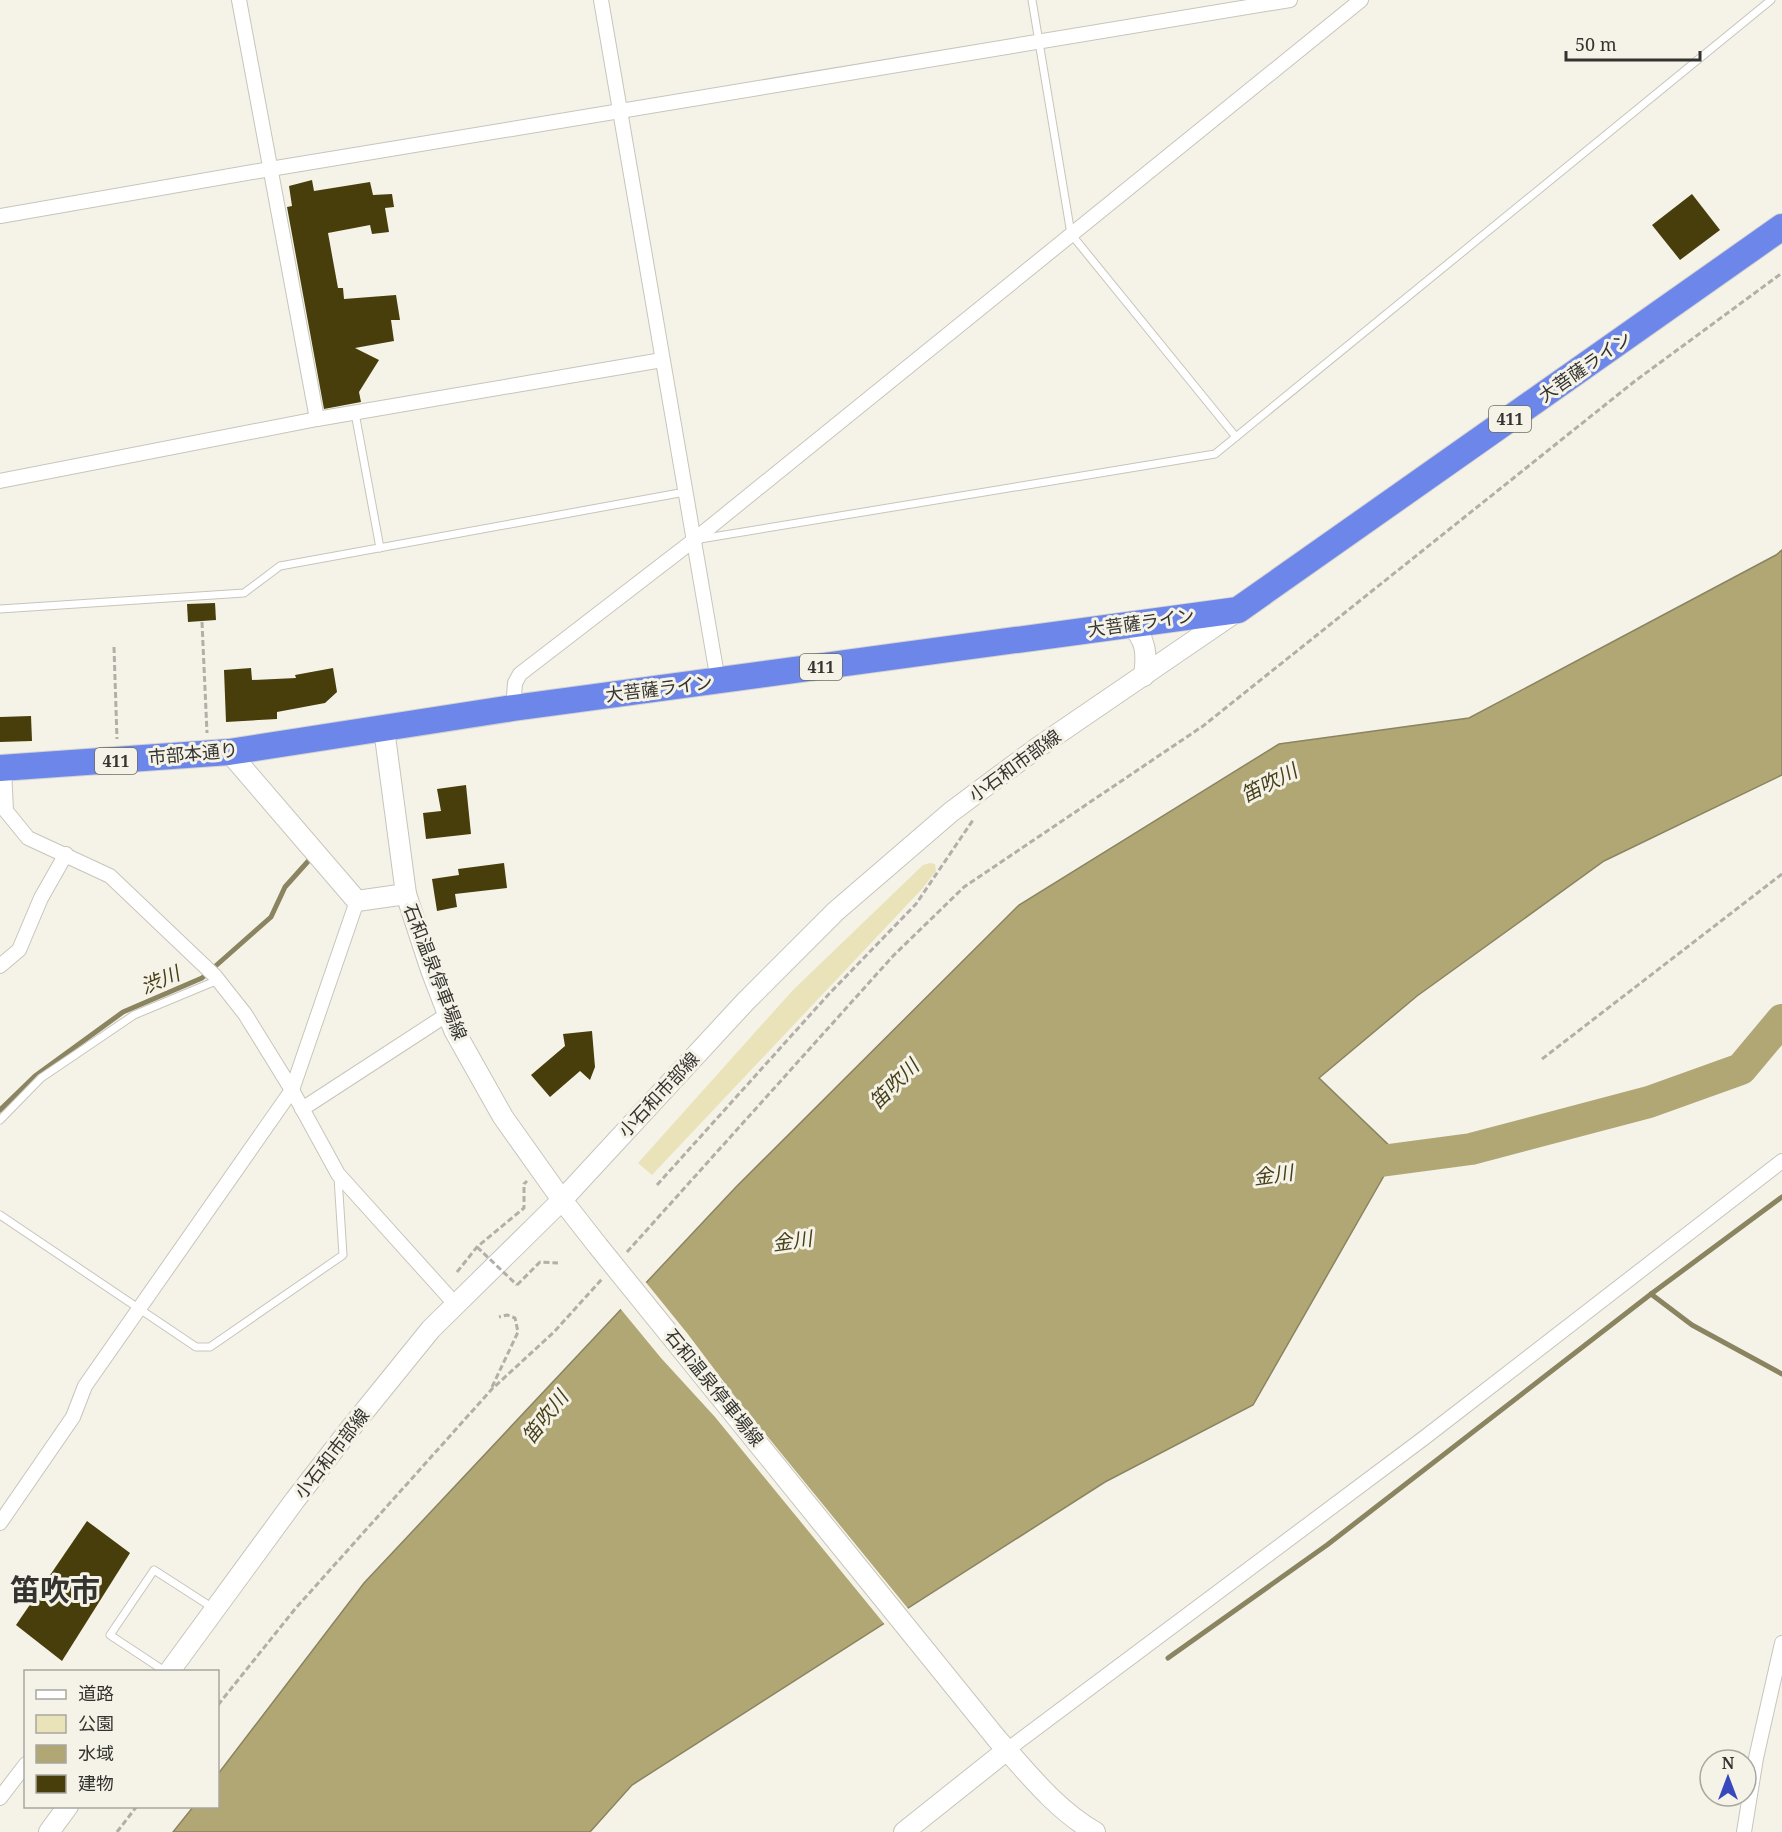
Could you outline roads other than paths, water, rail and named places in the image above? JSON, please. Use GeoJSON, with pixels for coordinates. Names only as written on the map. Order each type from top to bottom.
{"type":"FeatureCollection","features":[{"type":"Feature","properties":{"kind":"highway","name":"大菩薩ライン"},"geometry":{"type":"LineString","coordinates":[[384,729],[513,708],[1238,610],[1782,227]]}},
{"type":"Feature","properties":{"kind":"highway","name":"市部本通り"},"geometry":{"type":"LineString","coordinates":[[2,768],[229,752],[384,729]]}},
{"type":"Feature","properties":{"kind":"main road","name":"小石和市部線"},"geometry":{"type":"LineString","coordinates":[[168,1670],[350,1429],[431,1329],[562,1200],[745,1002],[836,911],[951,812],[1037,748],[1238,610]]}},
{"type":"Feature","properties":{"kind":"main road"},"geometry":{"type":"LineString","coordinates":[[1129,624],[1138,631],[1145,646],[1144,676]]}},
{"type":"Feature","properties":{"kind":"main road","name":"石和温泉停車場線"},"geometry":{"type":"LineString","coordinates":[[384,729],[406,894],[454,1030],[503,1117],[598,1246],[1002,1745],[1043,1791],[1076,1821],[1095,1832]]}},
{"type":"Feature","properties":{"kind":"main road"},"geometry":{"type":"LineString","coordinates":[[229,752],[357,901]]}},
{"type":"Feature","properties":{"kind":"main road","name":"石和温泉停車場線"},"geometry":{"type":"LineString","coordinates":[[357,901],[406,894]]}},
{"type":"Feature","properties":{"kind":"main road"},"geometry":{"type":"LineString","coordinates":[[905,1832],[1002,1745]]}},
{"type":"Feature","properties":{"kind":"main road"},"geometry":{"type":"LineString","coordinates":[[49,1832],[67,1808]]}},
{"type":"Feature","properties":{"kind":"street"},"geometry":{"type":"LineString","coordinates":[[238,0],[317,419]]}},
{"type":"Feature","properties":{"kind":"street"},"geometry":{"type":"LineString","coordinates":[[600,0],[718,681]]}},
{"type":"Feature","properties":{"kind":"street"},"geometry":{"type":"LineString","coordinates":[[0,216],[1290,0]]}},
{"type":"Feature","properties":{"kind":"street"},"geometry":{"type":"LineString","coordinates":[[513,708],[514,683],[520,674],[694,540],[1361,0]]}},
{"type":"Feature","properties":{"kind":"street"},"geometry":{"type":"LineString","coordinates":[[0,482],[317,419],[662,360]]}},
{"type":"Feature","properties":{"kind":"street"},"geometry":{"type":"LineString","coordinates":[[2,768],[6,812],[28,838],[110,876],[217,978],[245,1014],[292,1090],[338,1174],[456,1305]]}},
{"type":"Feature","properties":{"kind":"street"},"geometry":{"type":"LineString","coordinates":[[0,966],[19,950],[41,898],[66,854]]}},
{"type":"Feature","properties":{"kind":"street"},"geometry":{"type":"LineString","coordinates":[[0,1523],[73,1417],[85,1386],[292,1090],[357,901]]}},
{"type":"Feature","properties":{"kind":"street"},"geometry":{"type":"LineString","coordinates":[[302,1109],[448,1014]]}},
{"type":"Feature","properties":{"kind":"street"},"geometry":{"type":"LineString","coordinates":[[1002,1745],[1424,1438],[1782,1161]]}},
{"type":"Feature","properties":{"kind":"street"},"geometry":{"type":"LineString","coordinates":[[1744,1832],[1756,1758],[1782,1643]]}},
{"type":"Feature","properties":{"kind":"street"},"geometry":{"type":"LineString","coordinates":[[0,1798],[24,1767]]}},
{"type":"Feature","properties":{"kind":"lane"},"geometry":{"type":"LineString","coordinates":[[1032,0],[1071,234],[1236,437]]}},
{"type":"Feature","properties":{"kind":"lane"},"geometry":{"type":"LineString","coordinates":[[694,540],[1215,454],[1771,0]]}},
{"type":"Feature","properties":{"kind":"lane"},"geometry":{"type":"LineString","coordinates":[[355,413],[380,548]]}},
{"type":"Feature","properties":{"kind":"lane"},"geometry":{"type":"LineString","coordinates":[[0,609],[244,592],[280,566],[685,492]]}},
{"type":"Feature","properties":{"kind":"lane"},"geometry":{"type":"LineString","coordinates":[[0,1120],[41,1078],[134,1015],[217,978]]}},
{"type":"Feature","properties":{"kind":"lane"},"geometry":{"type":"LineString","coordinates":[[0,1215],[196,1347],[210,1347],[343,1255],[338,1174]]}},
{"type":"Feature","properties":{"kind":"lane"},"geometry":{"type":"LineString","coordinates":[[165,1670],[110,1635],[154,1570],[213,1608]]}},
{"type":"Feature","properties":{"kind":"water","name":"笛吹川"},"geometry":{"type":"Polygon","coordinates":[[[1782,550],[1782,775],[1604,861],[1417,996],[1319,1078],[1397,1153],[1253,1405],[1105,1482],[632,1785],[590,1832],[173,1832],[192,1808],[219,1808],[219,1773],[364,1583],[736,1187],[1019,905],[1279,744],[1469,718],[1782,550]]]}},
{"type":"Feature","properties":{"kind":"waterway","name":"渋川"},"geometry":{"type":"LineString","coordinates":[[0,1110],[35,1076],[123,1012],[202,978],[271,917],[285,887],[311,858]]}},
{"type":"Feature","properties":{"kind":"waterway","name":"金川"},"geometry":{"type":"LineString","coordinates":[[1351,1165],[1471,1149],[1649,1102],[1741,1069],[1782,1020]]}},
{"type":"Feature","properties":{"kind":"waterway"},"geometry":{"type":"LineString","coordinates":[[1168,1658],[1327,1545],[1651,1294],[1782,1197]]}},
{"type":"Feature","properties":{"kind":"waterway"},"geometry":{"type":"LineString","coordinates":[[1651,1294],[1692,1325],[1782,1374]]}},
{"type":"Feature","properties":{"kind":"district","name":"笛吹市"},"geometry":{"type":"Point","coordinates":[55,1591]}}]}
